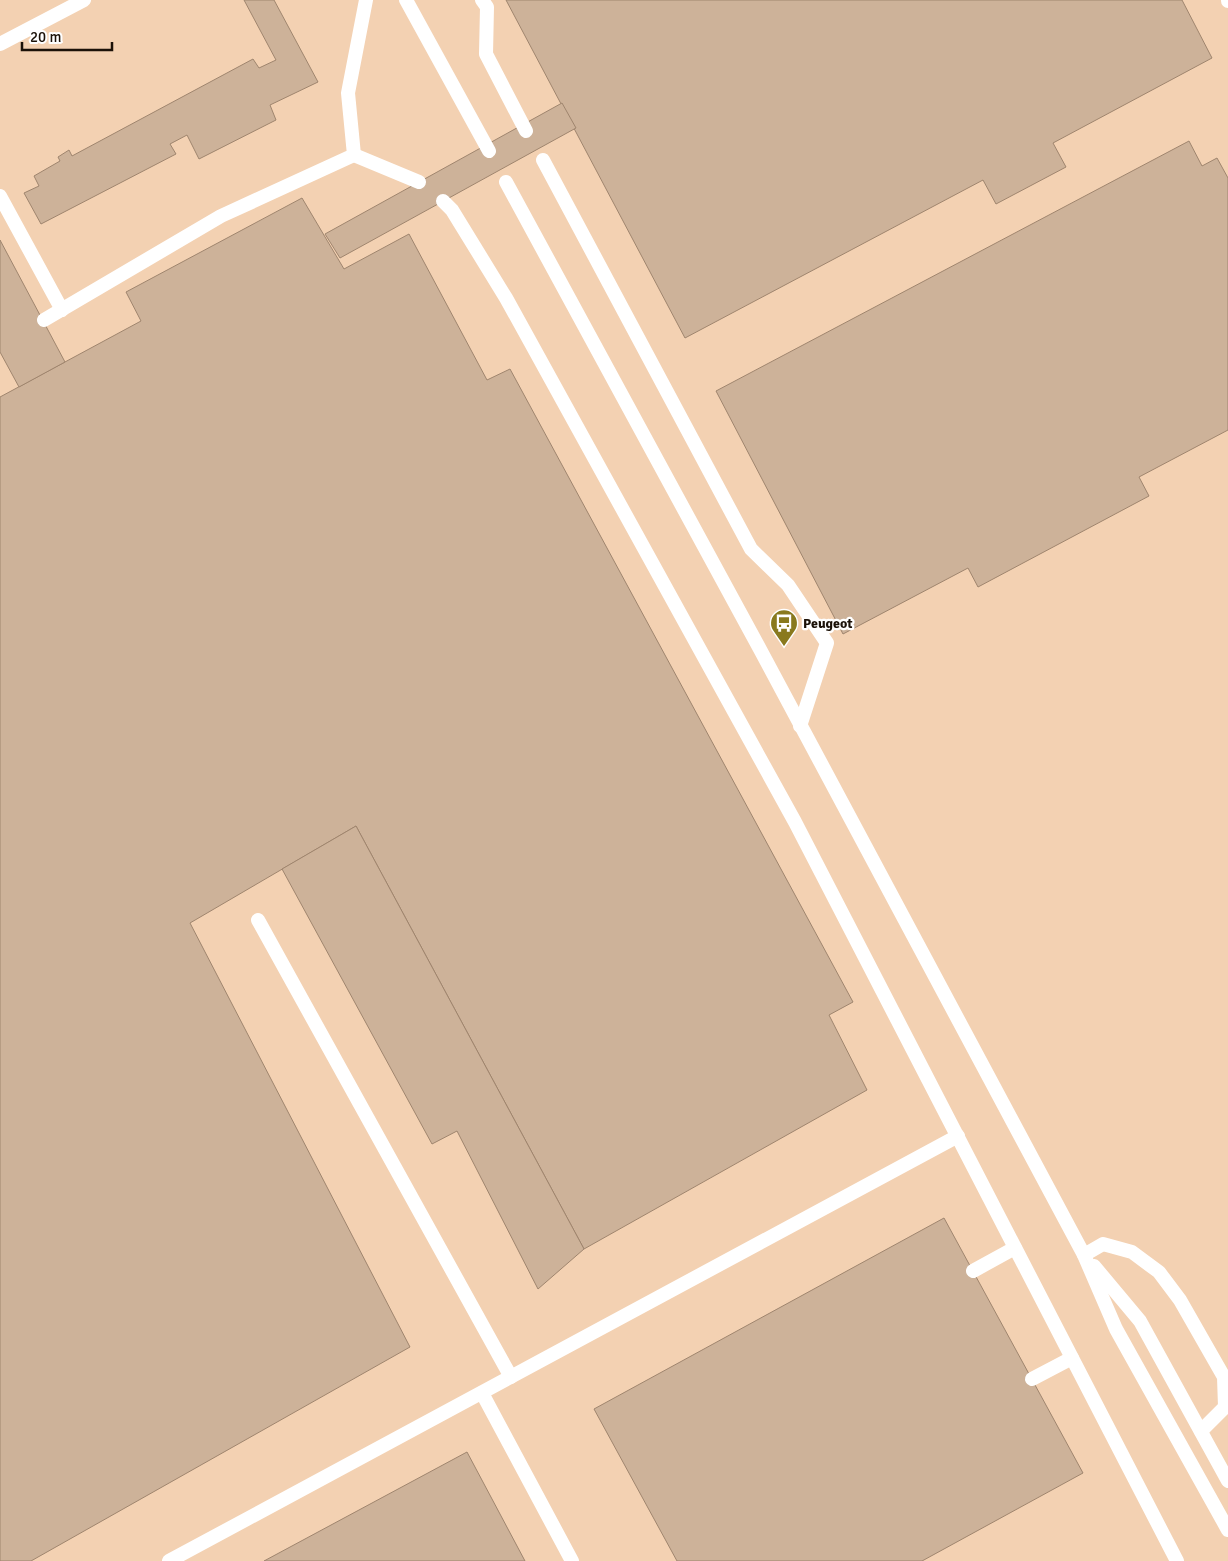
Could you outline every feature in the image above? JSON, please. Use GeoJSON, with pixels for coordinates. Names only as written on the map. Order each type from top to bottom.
{"type":"FeatureCollection","features":[{"type":"Feature","properties":{"kind":"lane"},"geometry":{"type":"LineString","coordinates":[[0,44],[84,0]]}},
{"type":"Feature","properties":{"kind":"lane"},"geometry":{"type":"LineString","coordinates":[[354,155],[348,93],[366,0]]}},
{"type":"Feature","properties":{"kind":"lane"},"geometry":{"type":"LineString","coordinates":[[406,0],[489,151]]}},
{"type":"Feature","properties":{"kind":"lane"},"geometry":{"type":"LineString","coordinates":[[482,0],[487,7],[486,54],[526,130]]}},
{"type":"Feature","properties":{"kind":"lane"},"geometry":{"type":"LineString","coordinates":[[44,320],[221,216],[354,155],[419,182]]}},
{"type":"Feature","properties":{"kind":"lane"},"geometry":{"type":"LineString","coordinates":[[543,160],[751,549],[788,585],[827,644],[800,726]]}},
{"type":"Feature","properties":{"kind":"lane"},"geometry":{"type":"LineString","coordinates":[[506,182],[1084,1255],[1116,1329],[1228,1530]]}},
{"type":"Feature","properties":{"kind":"lane"},"geometry":{"type":"LineString","coordinates":[[0,196],[62,310]]}},
{"type":"Feature","properties":{"kind":"lane"},"geometry":{"type":"LineString","coordinates":[[443,201],[452,210],[506,298],[790,813],[1177,1561]]}},
{"type":"Feature","properties":{"kind":"lane"},"geometry":{"type":"LineString","coordinates":[[258,920],[511,1377]]}},
{"type":"Feature","properties":{"kind":"lane"},"geometry":{"type":"LineString","coordinates":[[169,1561],[958,1136]]}},
{"type":"Feature","properties":{"kind":"lane"},"geometry":{"type":"LineString","coordinates":[[1084,1255],[1102,1244],[1132,1252],[1159,1272],[1180,1300],[1224,1377],[1225,1407],[1201,1431]]}},
{"type":"Feature","properties":{"kind":"lane"},"geometry":{"type":"LineString","coordinates":[[973,1271],[1016,1248]]}},
{"type":"Feature","properties":{"kind":"lane"},"geometry":{"type":"LineString","coordinates":[[1084,1255],[1140,1321],[1228,1481]]}},
{"type":"Feature","properties":{"kind":"lane"},"geometry":{"type":"LineString","coordinates":[[1032,1379],[1072,1358]]}},
{"type":"Feature","properties":{"kind":"lane"},"geometry":{"type":"LineString","coordinates":[[482,1393],[572,1561]]}},
{"type":"Feature","properties":{"kind":"shaded area"},"geometry":{"type":"Polygon","coordinates":[[[0,0],[1228,0],[1228,1561],[0,1561],[0,0]]]}},
{"type":"Feature","properties":{"kind":"building"},"geometry":{"type":"Polygon","coordinates":[[[244,0],[274,0],[318,82],[270,105],[276,120],[199,159],[187,135],[170,144],[176,154],[41,224],[24,193],[39,186],[34,176],[60,161],[58,157],[69,150],[72,156],[253,59],[259,68],[276,60],[244,0]]]}},
{"type":"Feature","properties":{"kind":"building"},"geometry":{"type":"Polygon","coordinates":[[[506,0],[1182,0],[1212,58],[1053,143],[1066,167],[996,204],[983,180],[685,338],[506,0]]]}},
{"type":"Feature","properties":{"kind":"building"},"geometry":{"type":"Polygon","coordinates":[[[562,103],[576,128],[340,258],[325,234],[562,103]]]}},
{"type":"Feature","properties":{"kind":"building"},"geometry":{"type":"Polygon","coordinates":[[[1189,141],[1202,166],[1217,158],[1228,178],[1228,430],[1139,477],[1149,496],[978,587],[968,568],[843,634],[716,391],[1189,141]]]}},
{"type":"Feature","properties":{"kind":"building"},"geometry":{"type":"Polygon","coordinates":[[[302,198],[344,269],[409,234],[487,380],[510,369],[853,1002],[829,1015],[867,1090],[584,1249],[356,826],[190,923],[410,1347],[31,1561],[0,1561],[0,397],[141,321],[126,292],[302,198]]]}},
{"type":"Feature","properties":{"kind":"building"},"geometry":{"type":"Polygon","coordinates":[[[0,240],[65,362],[19,387],[0,352],[0,240]]]}},
{"type":"Feature","properties":{"kind":"building"},"geometry":{"type":"Polygon","coordinates":[[[356,826],[584,1249],[538,1289],[457,1131],[432,1144],[282,869],[356,826]]]}},
{"type":"Feature","properties":{"kind":"building"},"geometry":{"type":"Polygon","coordinates":[[[944,1218],[1083,1473],[922,1561],[677,1561],[594,1409],[944,1218]]]}},
{"type":"Feature","properties":{"kind":"building"},"geometry":{"type":"Polygon","coordinates":[[[467,1452],[525,1561],[264,1561],[467,1452]]]}},
{"type":"Feature","properties":{"kind":"place","name":"Peugeot"},"geometry":{"type":"Point","coordinates":[784,647]}}]}
